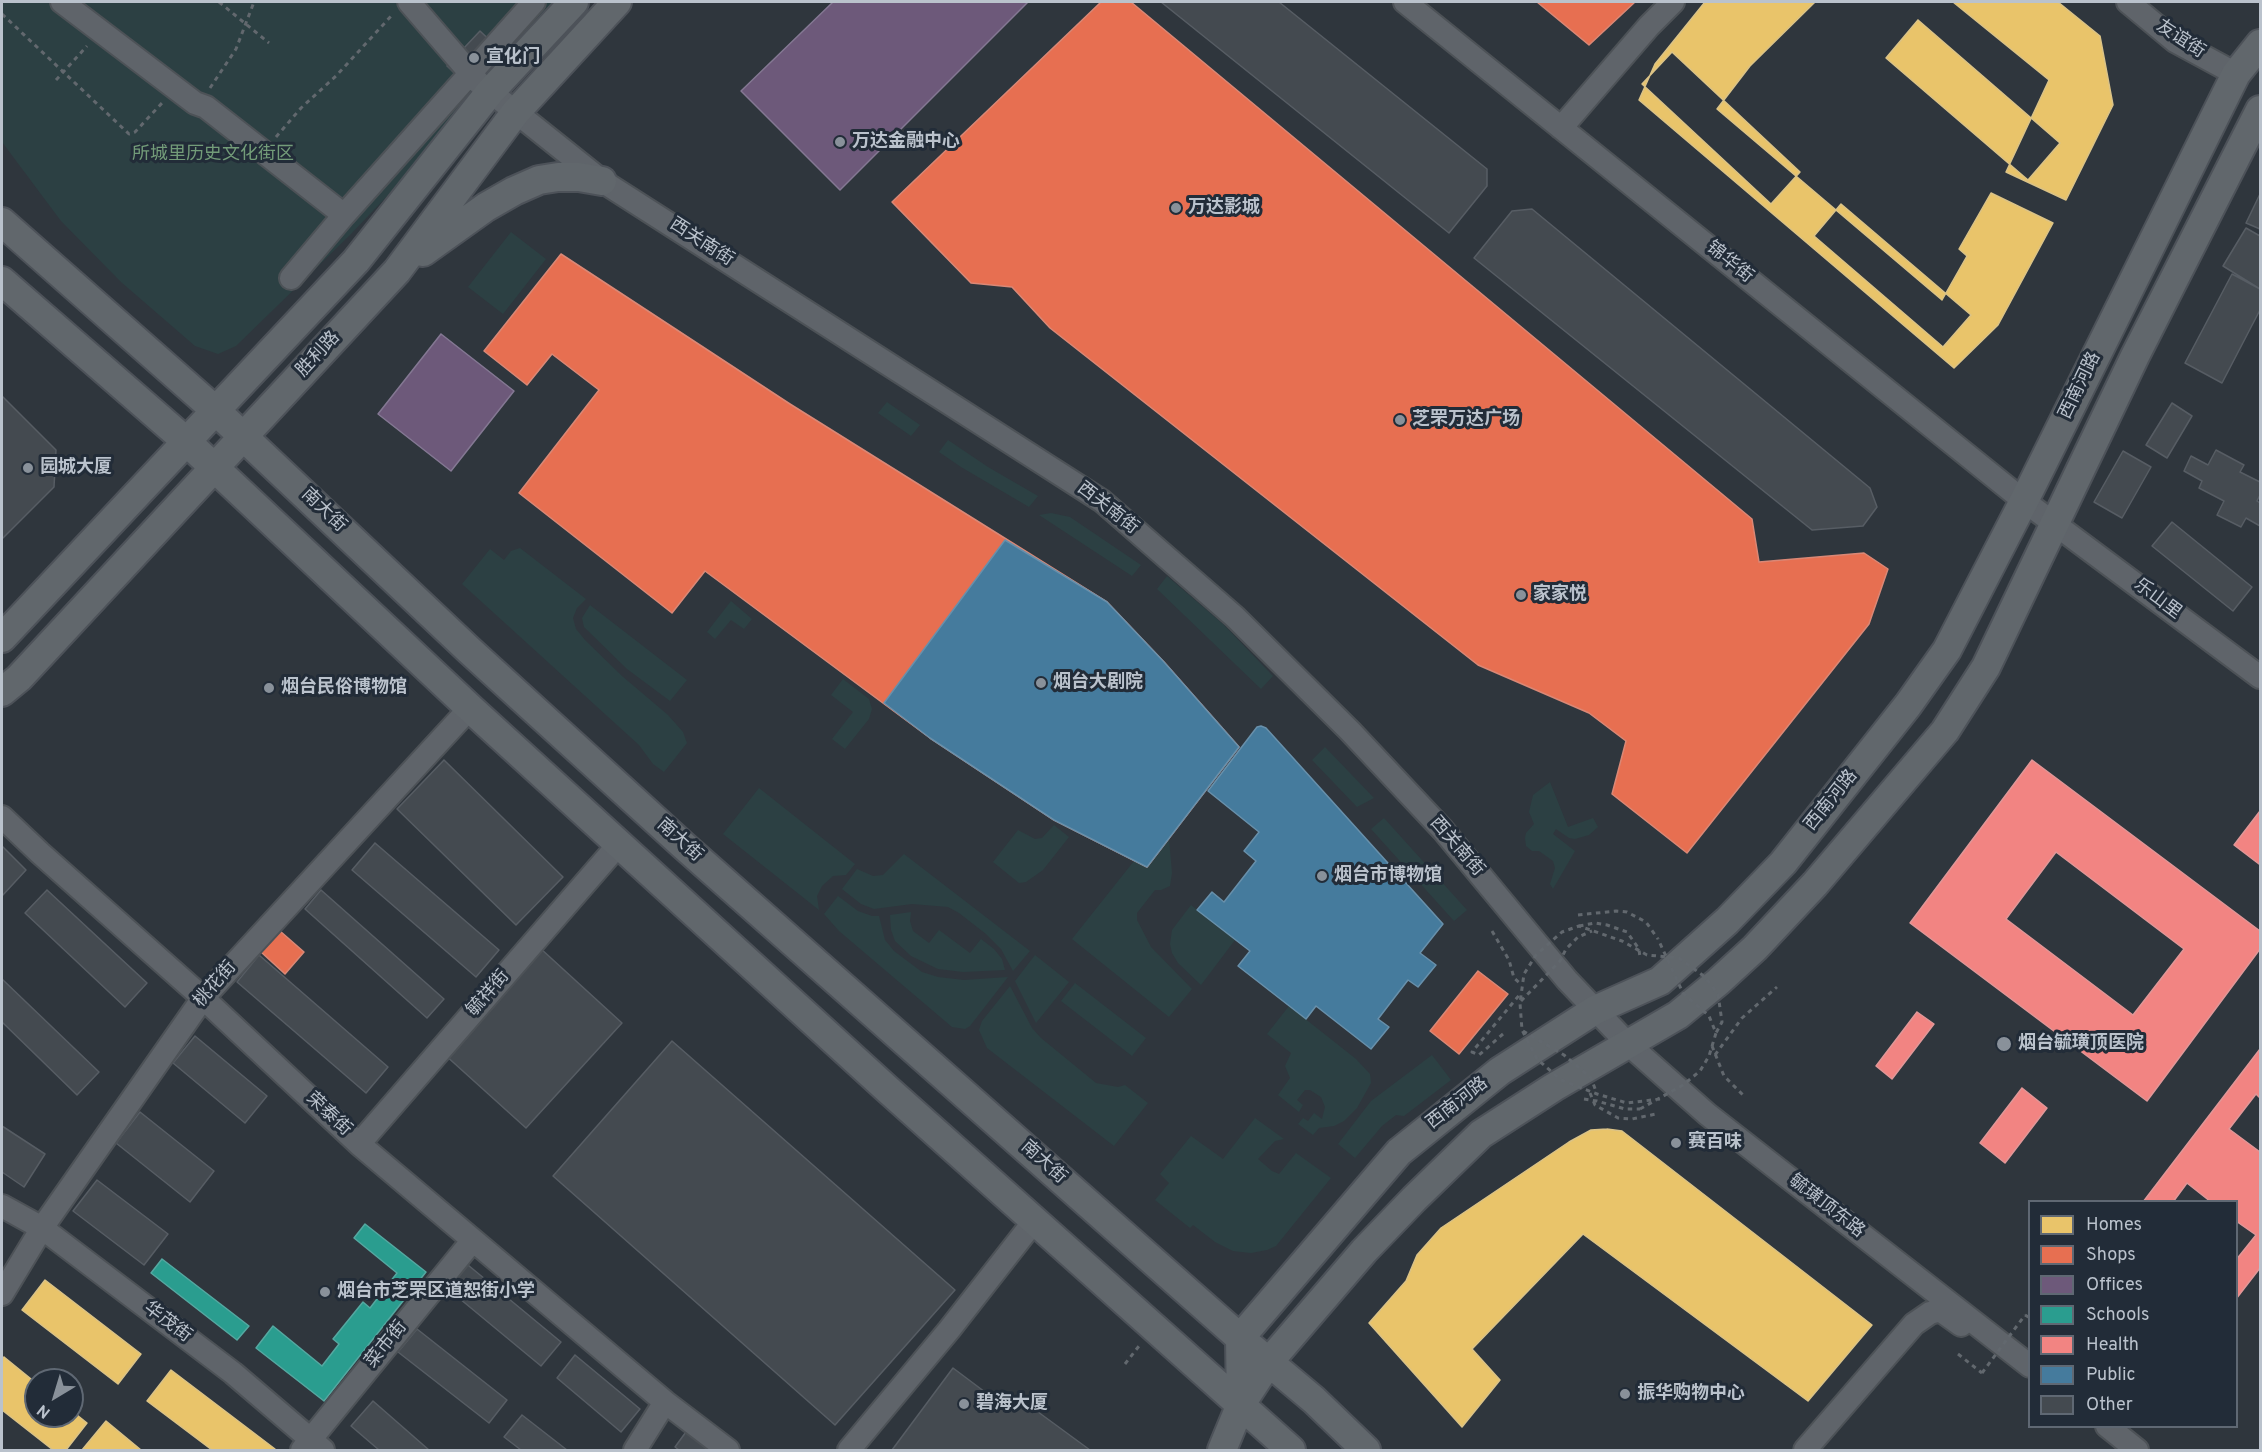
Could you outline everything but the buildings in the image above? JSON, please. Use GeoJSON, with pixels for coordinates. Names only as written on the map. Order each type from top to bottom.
{"type":"FeatureCollection","features":[{"type":"Feature","properties":{"kind":"main road","name":"胜利路"},"geometry":{"type":"LineString","coordinates":[[2,638],[356,261],[490,92],[574,2]]}},
{"type":"Feature","properties":{"kind":"main road","name":"胜利路"},"geometry":{"type":"LineString","coordinates":[[2,692],[19,678],[397,272],[515,113],[617,2]]}},
{"type":"Feature","properties":{"kind":"main road","name":"西南河路"},"geometry":{"type":"LineString","coordinates":[[1240,1404],[1240,1338],[1399,1152],[1500,1071],[1595,1010],[1660,981],[1727,921],[1783,863],[1908,705],[1947,650],[2248,78],[2260,44]]}},
{"type":"Feature","properties":{"kind":"main road","name":"西南河路"},"geometry":{"type":"LineString","coordinates":[[1222,1450],[1240,1404],[1268,1363],[1364,1251],[1414,1199],[1481,1134],[1554,1087],[1678,1015],[1755,948],[1815,884],[1945,730],[1986,667],[2135,356],[2260,110]]}},
{"type":"Feature","properties":{"kind":"main road"},"geometry":{"type":"LineString","coordinates":[[397,272],[458,226],[514,191],[538,180],[579,177],[602,182]]}},
{"type":"Feature","properties":{"kind":"main road","name":"南大街"},"geometry":{"type":"LineString","coordinates":[[2,222],[215,410],[469,650],[675,838],[1268,1363],[1314,1400],[1366,1450]]}},
{"type":"Feature","properties":{"kind":"main road"},"geometry":{"type":"LineString","coordinates":[[2,281],[187,441],[470,708],[886,1088],[1292,1450]]}},
{"type":"Feature","properties":{"kind":"street"},"geometry":{"type":"LineString","coordinates":[[62,2],[176,88],[206,107],[344,215]]}},
{"type":"Feature","properties":{"kind":"street"},"geometry":{"type":"LineString","coordinates":[[291,278],[469,73],[534,2]]}},
{"type":"Feature","properties":{"kind":"street","name":"锦华街"},"geometry":{"type":"LineString","coordinates":[[1405,2],[2054,523]]}},
{"type":"Feature","properties":{"kind":"street"},"geometry":{"type":"LineString","coordinates":[[1561,128],[1649,26],[1673,2]]}},
{"type":"Feature","properties":{"kind":"street","name":"友谊街"},"geometry":{"type":"LineString","coordinates":[[2128,2],[2175,41],[2248,78]]}},
{"type":"Feature","properties":{"kind":"street","name":"西关南街"},"geometry":{"type":"LineString","coordinates":[[404,5],[490,92],[602,182],[1102,501],[1235,617],[1350,731],[1443,830],[1567,980],[1627,1043]]}},
{"type":"Feature","properties":{"kind":"street","name":"乐山里"},"geometry":{"type":"LineString","coordinates":[[2054,523],[2260,677]]}},
{"type":"Feature","properties":{"kind":"street","name":"桃花街"},"geometry":{"type":"LineString","coordinates":[[2,1294],[42,1228],[203,998],[470,708]]}},
{"type":"Feature","properties":{"kind":"street","name":"荣泰街"},"geometry":{"type":"LineString","coordinates":[[2,817],[203,998],[359,1144],[665,1402],[728,1450]]}},
{"type":"Feature","properties":{"kind":"street","name":"毓祥街"},"geometry":{"type":"LineString","coordinates":[[359,1144],[620,844]]}},
{"type":"Feature","properties":{"kind":"street","name":"毓璜顶东路"},"geometry":{"type":"LineString","coordinates":[[1627,1043],[1707,1114],[2028,1364]]}},
{"type":"Feature","properties":{"kind":"street","name":"华茂街"},"geometry":{"type":"LineString","coordinates":[[2,1206],[42,1228],[233,1373],[312,1447]]}},
{"type":"Feature","properties":{"kind":"street"},"geometry":{"type":"LineString","coordinates":[[849,1450],[949,1330],[1035,1220]]}},
{"type":"Feature","properties":{"kind":"street","name":"菜市街"},"geometry":{"type":"LineString","coordinates":[[312,1447],[473,1240]]}},
{"type":"Feature","properties":{"kind":"street"},"geometry":{"type":"LineString","coordinates":[[1804,1450],[1914,1324],[1930,1313],[1940,1310],[2028,1379]]}},
{"type":"Feature","properties":{"kind":"street"},"geometry":{"type":"LineString","coordinates":[[635,1450],[665,1402]]}},
{"type":"Feature","properties":{"kind":"street"},"geometry":{"type":"LineString","coordinates":[[2110,1428],[2137,1450]]}},
{"type":"Feature","properties":{"kind":"path"},"geometry":{"type":"LineString","coordinates":[[219,2],[269,43]]}},
{"type":"Feature","properties":{"kind":"path"},"geometry":{"type":"LineString","coordinates":[[200,105],[236,49],[254,2]]}},
{"type":"Feature","properties":{"kind":"path"},"geometry":{"type":"LineString","coordinates":[[267,155],[274,139],[302,108],[404,5]]}},
{"type":"Feature","properties":{"kind":"path"},"geometry":{"type":"LineString","coordinates":[[2,14],[129,134],[135,132],[176,88]]}},
{"type":"Feature","properties":{"kind":"path"},"geometry":{"type":"LineString","coordinates":[[56,80],[100,31]]}},
{"type":"Feature","properties":{"kind":"path"},"geometry":{"type":"LineString","coordinates":[[1578,915],[1616,910],[1635,915],[1646,922],[1667,957],[1683,993],[1709,1016],[1716,1033]]}},
{"type":"Feature","properties":{"kind":"path"},"geometry":{"type":"LineString","coordinates":[[1640,958],[1639,949],[1627,933],[1607,925],[1595,923],[1562,932],[1536,955],[1524,974],[1520,1003],[1522,1030],[1537,1059],[1575,1087],[1627,1103],[1660,1099]]}},
{"type":"Feature","properties":{"kind":"path"},"geometry":{"type":"LineString","coordinates":[[1579,926],[1622,941],[1647,955],[1679,958],[1687,962],[1705,977],[1718,994],[1722,1022],[1709,1056],[1700,1071],[1660,1099],[1640,1109],[1625,1109],[1584,1099]]}},
{"type":"Feature","properties":{"kind":"path"},"geometry":{"type":"LineString","coordinates":[[1492,931],[1509,960],[1514,978],[1522,985]]}},
{"type":"Feature","properties":{"kind":"path"},"geometry":{"type":"LineString","coordinates":[[1520,1003],[1560,961],[1566,949],[1578,938],[1594,931]]}},
{"type":"Feature","properties":{"kind":"path"},"geometry":{"type":"LineString","coordinates":[[1715,1055],[1742,1018],[1777,987]]}},
{"type":"Feature","properties":{"kind":"path"},"geometry":{"type":"LineString","coordinates":[[1503,1034],[1479,1055],[1472,1052],[1521,993]]}},
{"type":"Feature","properties":{"kind":"path"},"geometry":{"type":"LineString","coordinates":[[1522,1030],[1564,1055],[1577,1066],[1591,1078],[1597,1094]]}},
{"type":"Feature","properties":{"kind":"path"},"geometry":{"type":"LineString","coordinates":[[1712,1046],[1724,1076],[1745,1097]]}},
{"type":"Feature","properties":{"kind":"path"},"geometry":{"type":"LineString","coordinates":[[1589,1092],[1595,1105],[1618,1118],[1632,1119],[1656,1114]]}},
{"type":"Feature","properties":{"kind":"path"},"geometry":{"type":"LineString","coordinates":[[1958,1354],[1982,1373],[2025,1315],[2028,1317]]}},
{"type":"Feature","properties":{"kind":"path"},"geometry":{"type":"LineString","coordinates":[[1125,1364],[1140,1345]]}},
{"type":"Feature","properties":{"kind":"green space","name":"所城里历史文化街区"},"geometry":{"type":"Polygon","coordinates":[[[2,2],[562,2],[435,146],[350,235],[236,346],[218,354],[195,346],[121,282],[61,221],[2,142],[2,2]]]}},
{"type":"Feature","properties":{"kind":"green space"},"geometry":{"type":"Polygon","coordinates":[[[511,232],[546,259],[503,314],[468,287],[511,232]]]}},
{"type":"Feature","properties":{"kind":"green space"},"geometry":{"type":"Polygon","coordinates":[[[887,402],[920,425],[911,436],[878,413],[887,402]]]}},
{"type":"Feature","properties":{"kind":"green space"},"geometry":{"type":"Polygon","coordinates":[[[948,440],[1038,496],[1029,507],[961,467],[939,452],[948,440]]]}},
{"type":"Feature","properties":{"kind":"green space"},"geometry":{"type":"Polygon","coordinates":[[[1051,513],[1070,517],[1141,565],[1132,576],[1039,515],[1051,513]]]}},
{"type":"Feature","properties":{"kind":"green space"},"geometry":{"type":"Polygon","coordinates":[[[520,548],[586,599],[577,608],[573,618],[576,629],[622,676],[668,715],[683,732],[687,743],[664,772],[653,764],[639,745],[462,584],[490,549],[504,560],[511,551],[520,548]]]}},
{"type":"Feature","properties":{"kind":"green space"},"geometry":{"type":"Polygon","coordinates":[[[1167,576],[1223,624],[1273,676],[1261,689],[1157,589],[1167,576]]]}},
{"type":"Feature","properties":{"kind":"green space"},"geometry":{"type":"Polygon","coordinates":[[[731,601],[752,619],[744,629],[731,620],[715,639],[707,632],[731,601]]]}},
{"type":"Feature","properties":{"kind":"green space"},"geometry":{"type":"Polygon","coordinates":[[[590,605],[687,680],[670,701],[627,669],[584,627],[582,618],[590,605]]]}},
{"type":"Feature","properties":{"kind":"green space"},"geometry":{"type":"Polygon","coordinates":[[[843,679],[869,699],[872,709],[869,719],[845,749],[832,739],[853,712],[831,695],[843,679]]]}},
{"type":"Feature","properties":{"kind":"green space"},"geometry":{"type":"Polygon","coordinates":[[[1325,747],[1374,798],[1357,807],[1312,760],[1325,747]]]}},
{"type":"Feature","properties":{"kind":"green space"},"geometry":{"type":"Polygon","coordinates":[[[1550,782],[1568,827],[1593,818],[1598,827],[1589,835],[1575,839],[1569,838],[1556,829],[1553,834],[1575,851],[1553,889],[1550,884],[1555,868],[1553,861],[1539,851],[1532,851],[1526,846],[1525,838],[1526,833],[1534,824],[1529,812],[1533,795],[1550,782]]]}},
{"type":"Feature","properties":{"kind":"green space"},"geometry":{"type":"Polygon","coordinates":[[[759,788],[855,864],[846,875],[833,876],[822,886],[817,896],[819,910],[723,834],[759,788]]]}},
{"type":"Feature","properties":{"kind":"green space"},"geometry":{"type":"Polygon","coordinates":[[[1384,818],[1467,910],[1454,921],[1371,829],[1384,818]]]}},
{"type":"Feature","properties":{"kind":"green space"},"geometry":{"type":"Polygon","coordinates":[[[1054,825],[1069,837],[1043,870],[1026,882],[1019,883],[993,862],[1018,830],[1035,839],[1042,838],[1054,825]]]}},
{"type":"Feature","properties":{"kind":"green space"},"geometry":{"type":"Polygon","coordinates":[[[1169,838],[1172,873],[1170,886],[1155,890],[1137,913],[1137,920],[1151,947],[1192,989],[1169,1017],[1072,939],[1134,861],[1147,867],[1169,838]]]}},
{"type":"Feature","properties":{"kind":"green space"},"geometry":{"type":"Polygon","coordinates":[[[904,854],[1030,951],[1013,971],[1001,949],[986,934],[948,907],[912,904],[874,909],[861,904],[842,889],[857,869],[873,876],[883,875],[904,854]]]}},
{"type":"Feature","properties":{"kind":"green space"},"geometry":{"type":"Polygon","coordinates":[[[838,896],[858,911],[879,916],[885,940],[894,951],[922,972],[938,977],[964,980],[1008,977],[970,1026],[965,1029],[952,1027],[839,931],[824,914],[838,896]]]}},
{"type":"Feature","properties":{"kind":"green space"},"geometry":{"type":"Polygon","coordinates":[[[1191,905],[1235,940],[1201,985],[1178,963],[1170,944],[1172,930],[1191,905]]]}},
{"type":"Feature","properties":{"kind":"green space"},"geometry":{"type":"Polygon","coordinates":[[[911,912],[910,921],[913,931],[929,943],[939,930],[970,953],[981,939],[1002,959],[1005,970],[963,972],[938,969],[911,956],[895,941],[891,930],[890,915],[911,912]]]}},
{"type":"Feature","properties":{"kind":"green space"},"geometry":{"type":"Polygon","coordinates":[[[1035,955],[1069,982],[1036,1023],[1015,981],[1035,955]]]}},
{"type":"Feature","properties":{"kind":"green space"},"geometry":{"type":"Polygon","coordinates":[[[1075,983],[1146,1038],[1132,1056],[1061,1001],[1075,983]]]}},
{"type":"Feature","properties":{"kind":"green space"},"geometry":{"type":"Polygon","coordinates":[[[1010,986],[1032,1028],[1041,1038],[1096,1083],[1118,1087],[1125,1085],[1148,1103],[1114,1146],[987,1048],[979,1030],[982,1021],[1010,986]]]}},
{"type":"Feature","properties":{"kind":"green space"},"geometry":{"type":"Polygon","coordinates":[[[1289,1006],[1356,1059],[1370,1074],[1371,1083],[1357,1108],[1344,1121],[1334,1126],[1319,1128],[1313,1135],[1298,1124],[1303,1118],[1308,1121],[1314,1113],[1322,1119],[1325,1107],[1321,1097],[1310,1090],[1305,1090],[1297,1100],[1303,1105],[1299,1112],[1278,1095],[1290,1078],[1285,1066],[1291,1053],[1267,1034],[1289,1006]]]}},
{"type":"Feature","properties":{"kind":"green space"},"geometry":{"type":"Polygon","coordinates":[[[1432,1055],[1451,1080],[1404,1116],[1396,1115],[1382,1126],[1355,1158],[1338,1144],[1371,1101],[1432,1055]]]}},
{"type":"Feature","properties":{"kind":"green space"},"geometry":{"type":"Polygon","coordinates":[[[1255,1118],[1284,1139],[1275,1141],[1258,1159],[1272,1171],[1279,1174],[1296,1153],[1331,1178],[1276,1246],[1251,1253],[1233,1251],[1215,1242],[1193,1225],[1190,1228],[1155,1200],[1169,1183],[1160,1174],[1191,1136],[1223,1159],[1255,1118]]]}},
{"type":"Feature","properties":{"kind":"place","name":"宣化门"},"geometry":{"type":"Point","coordinates":[474,58]}},
{"type":"Feature","properties":{"kind":"place","name":"万达金融中心"},"geometry":{"type":"Point","coordinates":[840,142]}},
{"type":"Feature","properties":{"kind":"place","name":"万达影城"},"geometry":{"type":"Point","coordinates":[1176,208]}},
{"type":"Feature","properties":{"kind":"place","name":"芝罘万达广场"},"geometry":{"type":"Point","coordinates":[1400,420]}},
{"type":"Feature","properties":{"kind":"place","name":"园城大厦"},"geometry":{"type":"Point","coordinates":[28,468]}},
{"type":"Feature","properties":{"kind":"place","name":"家家悦"},"geometry":{"type":"Point","coordinates":[1521,595]}},
{"type":"Feature","properties":{"kind":"place","name":"烟台大剧院"},"geometry":{"type":"Point","coordinates":[1041,683]}},
{"type":"Feature","properties":{"kind":"place","name":"烟台民俗博物馆"},"geometry":{"type":"Point","coordinates":[269,688]}},
{"type":"Feature","properties":{"kind":"place","name":"烟台市博物馆"},"geometry":{"type":"Point","coordinates":[1322,876]}},
{"type":"Feature","properties":{"kind":"place","name":"烟台毓璜顶医院"},"geometry":{"type":"Point","coordinates":[2004,1044]}},
{"type":"Feature","properties":{"kind":"place","name":"赛百味"},"geometry":{"type":"Point","coordinates":[1676,1143]}},
{"type":"Feature","properties":{"kind":"place","name":"烟台市芝罘区道恕街小学"},"geometry":{"type":"Point","coordinates":[325,1292]}},
{"type":"Feature","properties":{"kind":"place","name":"振华购物中心"},"geometry":{"type":"Point","coordinates":[1625,1394]}},
{"type":"Feature","properties":{"kind":"place","name":"碧海大厦"},"geometry":{"type":"Point","coordinates":[964,1404]}}]}
